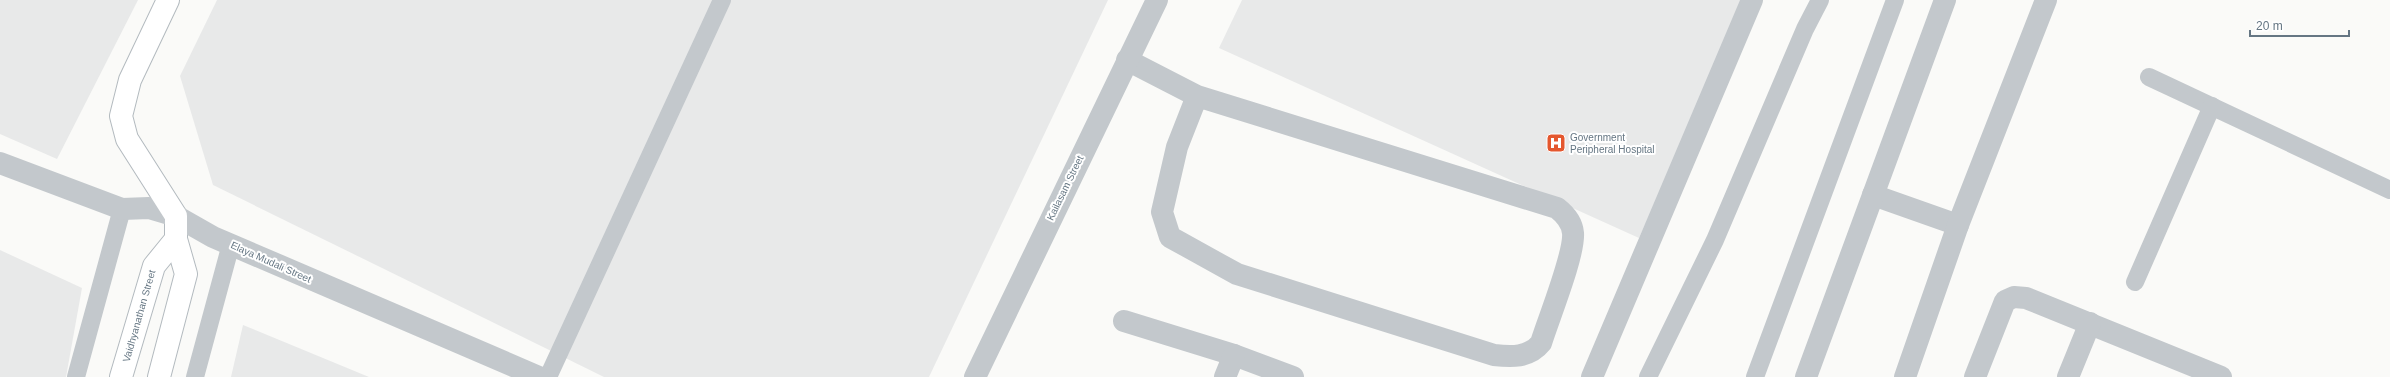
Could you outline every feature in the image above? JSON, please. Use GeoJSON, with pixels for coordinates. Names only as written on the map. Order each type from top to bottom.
{"type":"FeatureCollection","features":[{"type":"Feature","properties":{"kind":"main road"},"geometry":{"type":"LineString","coordinates":[[159,377],[186,274],[176,239],[176,216],[127,139],[121,116],[130,80],[168,0]]}},
{"type":"Feature","properties":{"kind":"main road","name":"Vaidhyanathan Street"},"geometry":{"type":"LineString","coordinates":[[121,377],[154,266],[176,239]]}},
{"type":"Feature","properties":{"kind":"street","name":"Kailasam Street"},"geometry":{"type":"LineString","coordinates":[[975,377],[1157,0]]}},
{"type":"Feature","properties":{"kind":"street"},"geometry":{"type":"LineString","coordinates":[[1592,377],[1752,0]]}},
{"type":"Feature","properties":{"kind":"street"},"geometry":{"type":"LineString","coordinates":[[1806,377],[1945,0]]}},
{"type":"Feature","properties":{"kind":"street"},"geometry":{"type":"LineString","coordinates":[[1905,377],[1958,225],[2046,0]]}},
{"type":"Feature","properties":{"kind":"street"},"geometry":{"type":"LineString","coordinates":[[1127,60],[1197,96],[1557,208],[1567,216],[1571,224],[1573,245],[1541,343],[1535,351],[1523,355],[1494,355],[1237,274],[1170,237],[1162,212],[1177,148],[1197,96]]}},
{"type":"Feature","properties":{"kind":"street","name":"Elaya Mudali Street"},"geometry":{"type":"LineString","coordinates":[[0,163],[122,209],[149,208],[176,216],[214,237],[539,377]]}},
{"type":"Feature","properties":{"kind":"street"},"geometry":{"type":"LineString","coordinates":[[1873,195],[1958,225]]}},
{"type":"Feature","properties":{"kind":"street"},"geometry":{"type":"LineString","coordinates":[[1975,377],[2006,301],[2014,297],[2026,298],[2090,323],[2190,371],[2221,377]]}},
{"type":"Feature","properties":{"kind":"street"},"geometry":{"type":"LineString","coordinates":[[1124,321],[1234,355],[1293,377]]}},
{"type":"Feature","properties":{"kind":"street"},"geometry":{"type":"LineString","coordinates":[[2068,377],[2090,323]]}},
{"type":"Feature","properties":{"kind":"street"},"geometry":{"type":"LineString","coordinates":[[1225,377],[1234,355]]}},
{"type":"Feature","properties":{"kind":"lane"},"geometry":{"type":"LineString","coordinates":[[548,377],[722,0]]}},
{"type":"Feature","properties":{"kind":"lane"},"geometry":{"type":"LineString","coordinates":[[1648,377],[1715,240],[1805,29],[1820,0]]}},
{"type":"Feature","properties":{"kind":"lane"},"geometry":{"type":"LineString","coordinates":[[1755,377],[1895,0]]}},
{"type":"Feature","properties":{"kind":"lane"},"geometry":{"type":"LineString","coordinates":[[2149,77],[2390,190]]}},
{"type":"Feature","properties":{"kind":"lane"},"geometry":{"type":"LineString","coordinates":[[2135,282],[2212,106]]}},
{"type":"Feature","properties":{"kind":"lane"},"geometry":{"type":"LineString","coordinates":[[76,377],[122,209]]}},
{"type":"Feature","properties":{"kind":"lane"},"geometry":{"type":"LineString","coordinates":[[195,377],[231,244]]}},
{"type":"Feature","properties":{"kind":"shaded area"},"geometry":{"type":"Polygon","coordinates":[[[0,0],[138,0],[57,159],[0,134],[0,0]]]}},
{"type":"Feature","properties":{"kind":"shaded area"},"geometry":{"type":"Polygon","coordinates":[[[217,0],[1108,0],[929,377],[604,377],[213,185],[180,76],[217,0]]]}},
{"type":"Feature","properties":{"kind":"shaded area","name":"Government Peripheral Hospital"},"geometry":{"type":"Polygon","coordinates":[[[1242,0],[1747,0],[1639,238],[1219,48],[1242,0]]]}},
{"type":"Feature","properties":{"kind":"shaded area"},"geometry":{"type":"Polygon","coordinates":[[[0,250],[82,288],[66,377],[0,377],[0,250]]]}},
{"type":"Feature","properties":{"kind":"shaded area"},"geometry":{"type":"Polygon","coordinates":[[[243,325],[369,377],[231,377],[243,325]]]}},
{"type":"Feature","properties":{"kind":"place","name":"Government Peripheral Hospital"},"geometry":{"type":"Point","coordinates":[1556,143]}}]}
